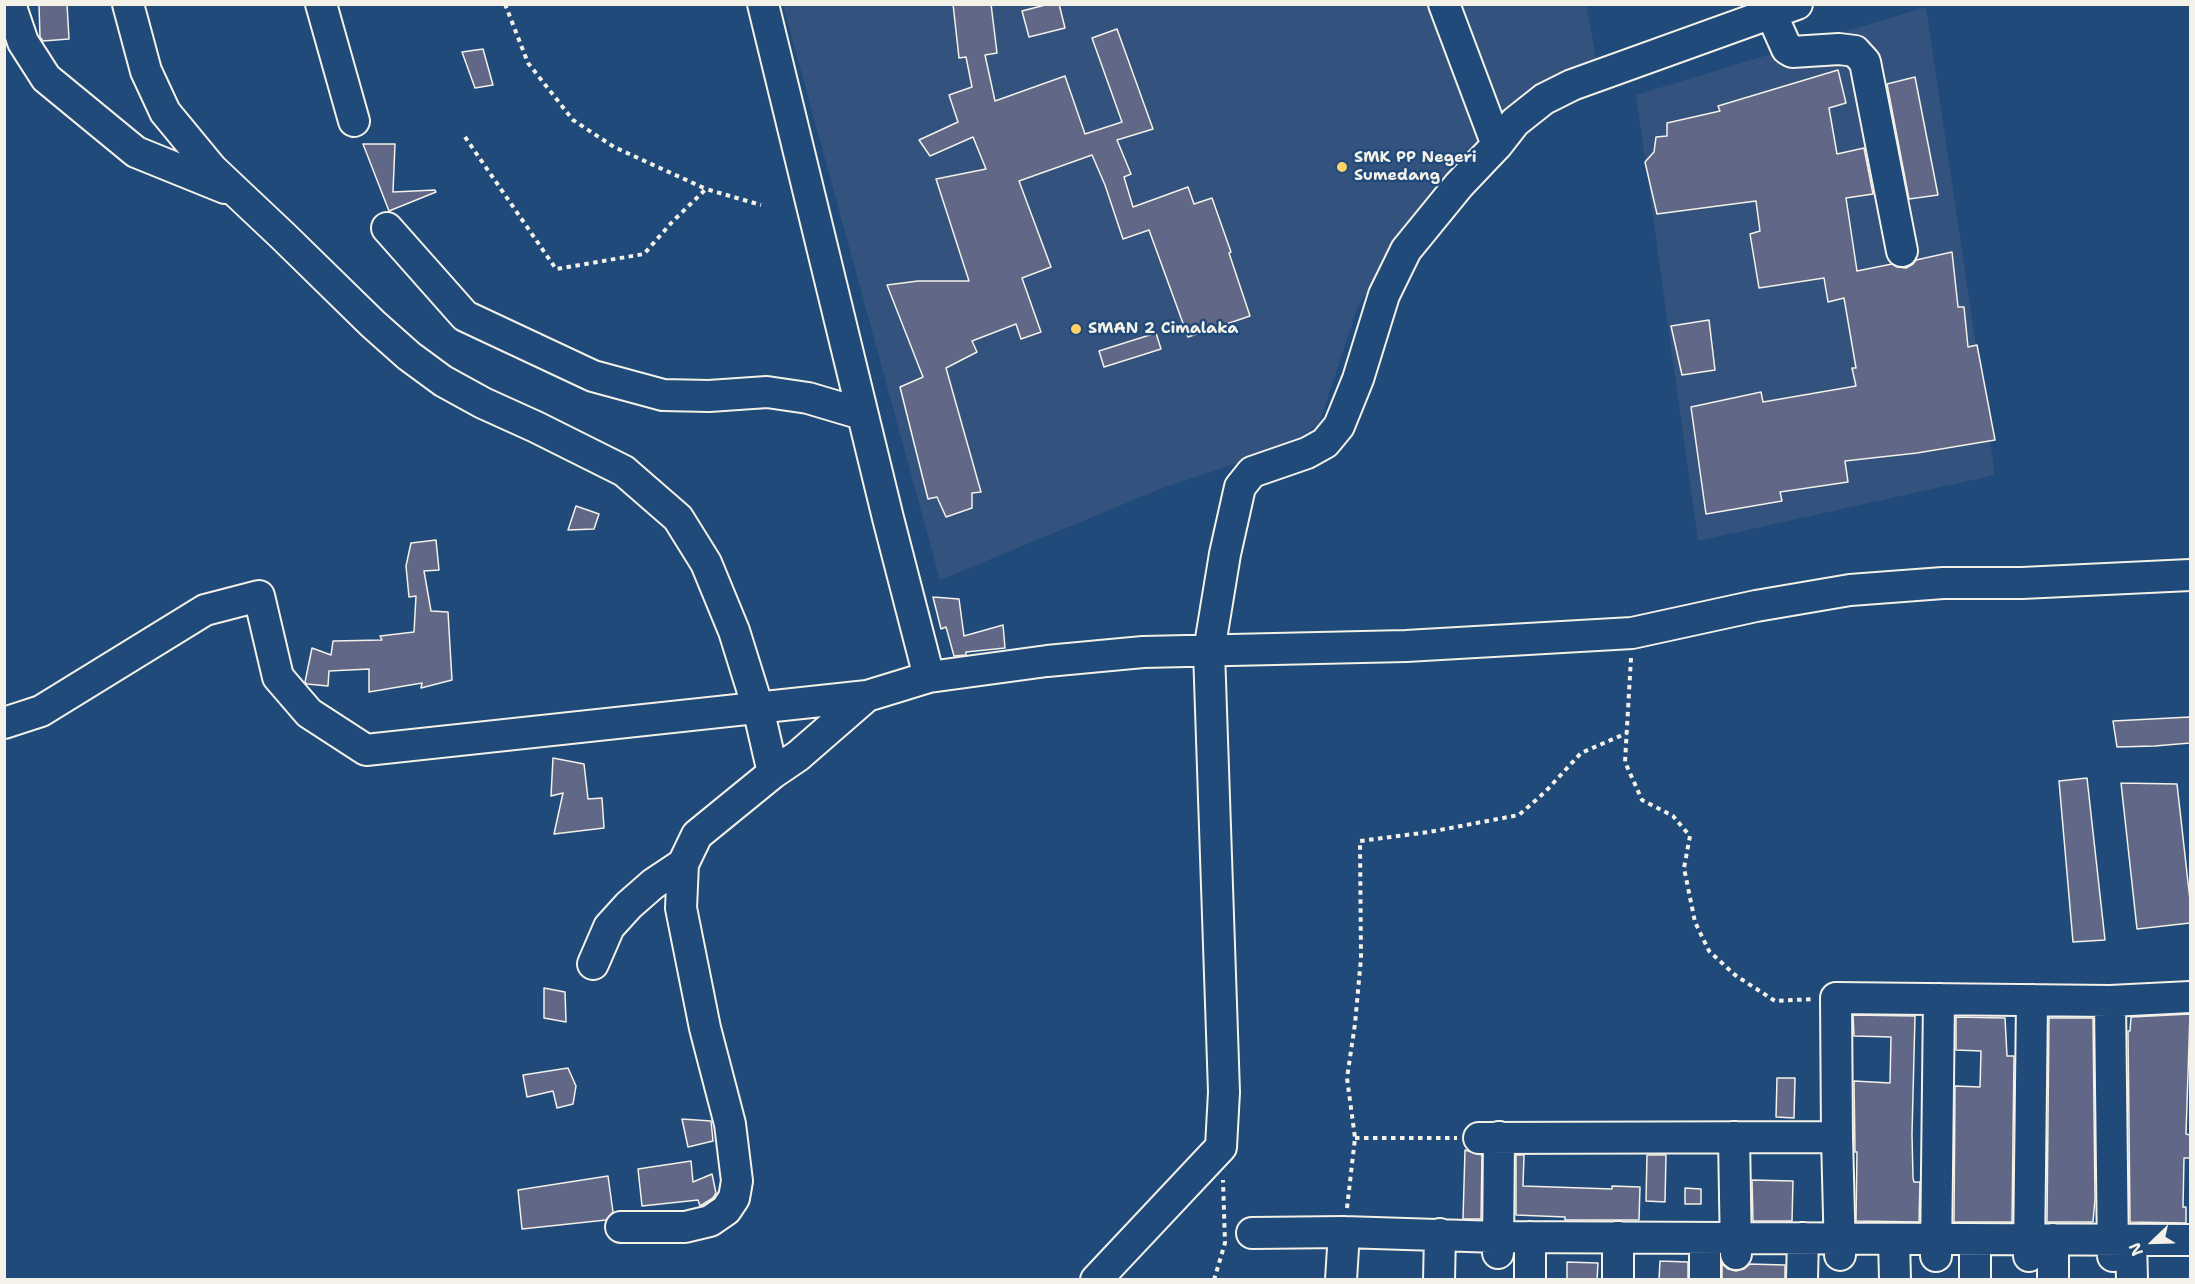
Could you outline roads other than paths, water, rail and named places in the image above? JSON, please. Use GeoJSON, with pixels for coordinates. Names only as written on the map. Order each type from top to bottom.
{"type":"FeatureCollection","features":[{"type":"Feature","properties":{"kind":"street"},"geometry":{"type":"LineString","coordinates":[[10,4],[22,42],[46,78],[136,152],[236,192]]}},
{"type":"Feature","properties":{"kind":"street"},"geometry":{"type":"LineString","coordinates":[[128,4],[146,71],[165,112],[212,169],[373,324],[409,356],[443,381],[483,403],[624,471],[678,518],[706,563],[734,632],[758,708],[773,773]]}},
{"type":"Feature","properties":{"kind":"street"},"geometry":{"type":"LineString","coordinates":[[321,4],[354,120]]}},
{"type":"Feature","properties":{"kind":"street"},"geometry":{"type":"LineString","coordinates":[[763,4],[862,414],[929,677]]}},
{"type":"Feature","properties":{"kind":"street"},"geometry":{"type":"LineString","coordinates":[[1444,4],[1497,146]]}},
{"type":"Feature","properties":{"kind":"street"},"geometry":{"type":"LineString","coordinates":[[1096,1280],[1221,1147],[1224,1092],[1209,651],[1225,554],[1240,487],[1252,472],[1307,453],[1325,443],[1339,426],[1358,379],[1384,295],[1406,250],[1459,185],[1497,146],[1515,122],[1544,99],[1728,16],[1784,9],[1787,49],[1792,52],[1839,49],[1855,51],[1865,62],[1902,251]]}},
{"type":"Feature","properties":{"kind":"street"},"geometry":{"type":"LineString","coordinates":[[387,228],[465,316],[593,376],[663,395],[709,396],[767,392],[808,398],[862,414]]}},
{"type":"Feature","properties":{"kind":"street"},"geometry":{"type":"LineString","coordinates":[[4,723],[41,711],[205,610],[259,596],[278,677],[309,713],[366,750],[867,696],[929,677],[1079,658],[1143,652],[1406,646],[1632,633],[1756,606],[1850,590],[1943,583],[2022,583],[2190,575]]}},
{"type":"Feature","properties":{"kind":"street"},"geometry":{"type":"LineString","coordinates":[[621,1227],[686,1227],[710,1221],[726,1210],[734,1198],[737,1180],[730,1124],[705,1028],[681,908],[683,864],[697,835],[773,773],[798,756],[867,696]]}},
{"type":"Feature","properties":{"kind":"street"},"geometry":{"type":"LineString","coordinates":[[593,964],[609,927],[653,884],[683,864]]}},
{"type":"Feature","properties":{"kind":"street"},"geometry":{"type":"LineString","coordinates":[[1840,1247],[1836,998],[2110,1001],[2190,997]]}},
{"type":"Feature","properties":{"kind":"street"},"geometry":{"type":"LineString","coordinates":[[1936,1247],[1939,999]]}},
{"type":"Feature","properties":{"kind":"street"},"geometry":{"type":"LineString","coordinates":[[2032,1000],[2043,1254]]}},
{"type":"Feature","properties":{"kind":"street"},"geometry":{"type":"LineString","coordinates":[[2110,1001],[2124,1254]]}},
{"type":"Feature","properties":{"kind":"street"},"geometry":{"type":"LineString","coordinates":[[1492,1248],[1489,1137],[1837,1137]]}},
{"type":"Feature","properties":{"kind":"street"},"geometry":{"type":"LineString","coordinates":[[1734,1137],[1736,1246]]}},
{"type":"Feature","properties":{"kind":"street"},"geometry":{"type":"LineString","coordinates":[[1252,1233],[1344,1232],[1440,1255],[1492,1248],[1530,1257],[1705,1257],[1736,1246],[1803,1258],[1840,1247],[1895,1258],[1936,1247],[1975,1258],[2043,1254],[2190,1257]]}},
{"type":"Feature","properties":{"kind":"street"},"geometry":{"type":"LineString","coordinates":[[1341,1280],[1344,1232]]}},
{"type":"Feature","properties":{"kind":"street"},"geometry":{"type":"LineString","coordinates":[[2124,1254],[2190,1240]]}},
{"type":"Feature","properties":{"kind":"place","name":"SMK PP Negeri Sumedang"},"geometry":{"type":"Point","coordinates":[1342,167]}},
{"type":"Feature","properties":{"kind":"place","name":"SMAN 2 Cimalaka"},"geometry":{"type":"Point","coordinates":[1076,329]}}]}
